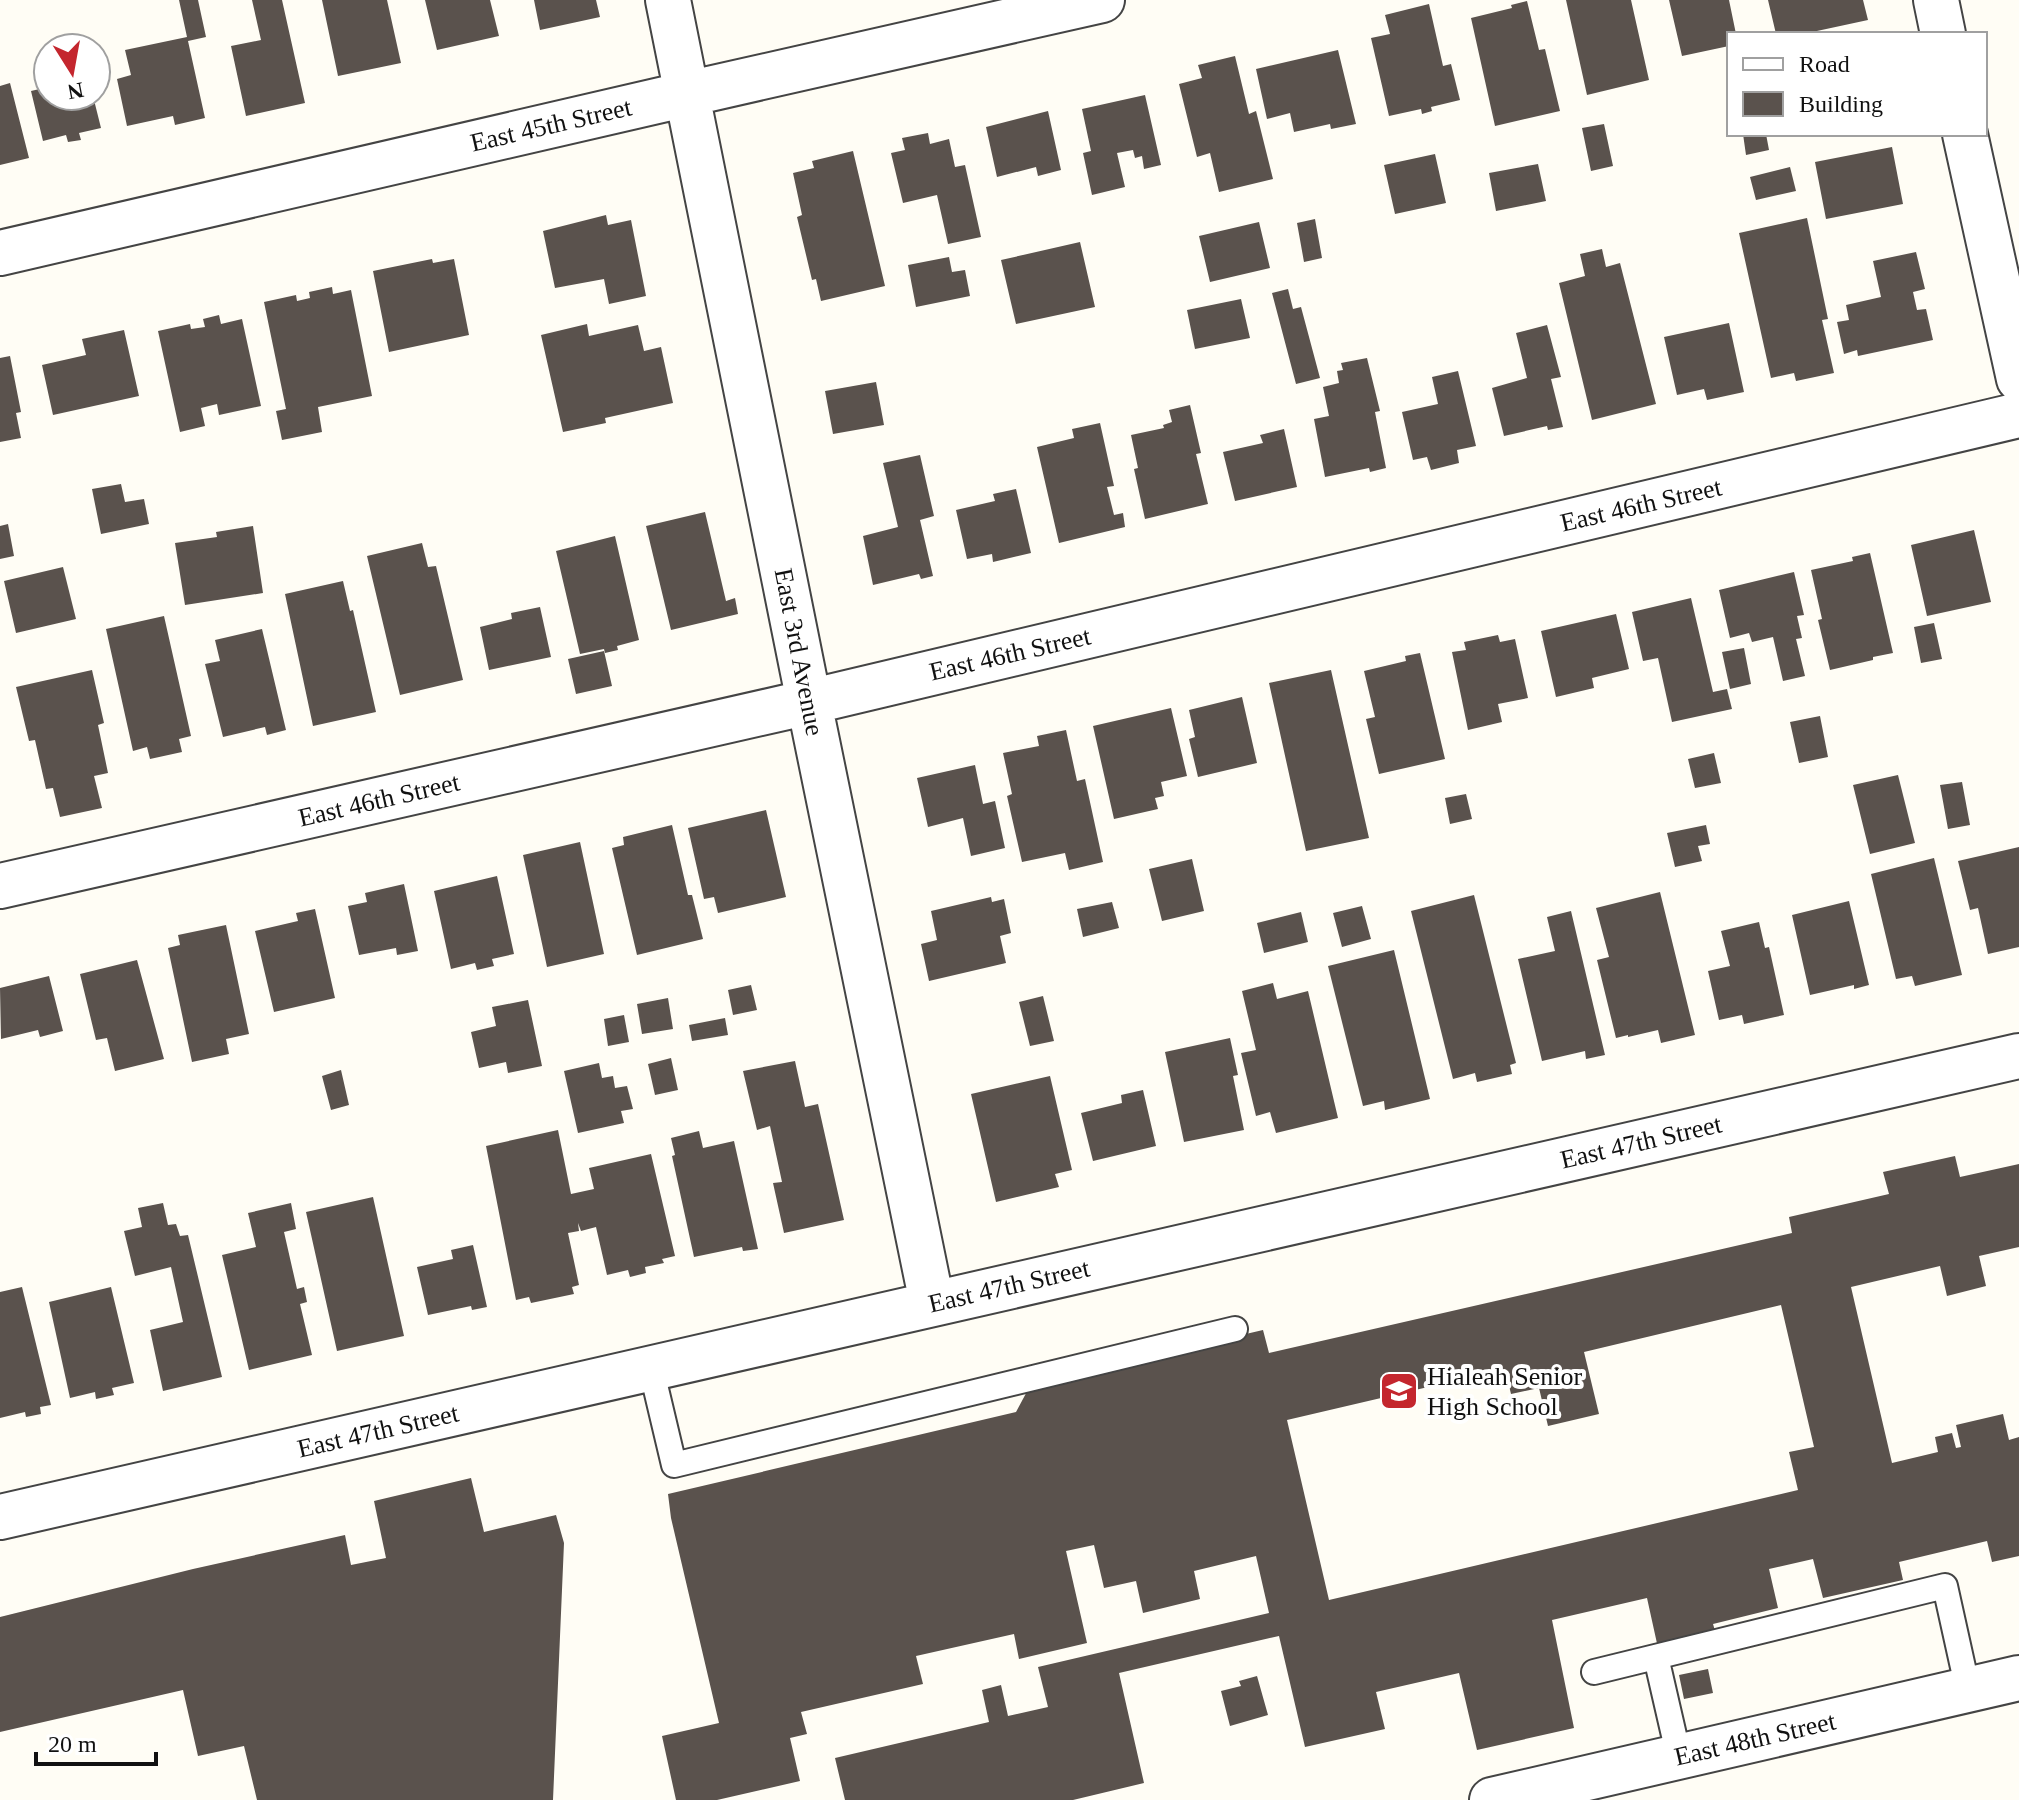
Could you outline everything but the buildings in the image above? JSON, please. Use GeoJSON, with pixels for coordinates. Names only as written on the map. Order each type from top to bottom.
{"type":"FeatureCollection","features":[{"type":"Feature","properties":{"kind":"street","name":"East 3rd Avenue"},"geometry":{"type":"LineString","coordinates":[[668,0],[932,1303]]}},
{"type":"Feature","properties":{"kind":"street","name":"East 45th Street"},"geometry":{"type":"LineString","coordinates":[[0,253],[1102,0]]}},
{"type":"Feature","properties":{"kind":"street"},"geometry":{"type":"LineString","coordinates":[[1936,0],[1943,32]]}},
{"type":"Feature","properties":{"kind":"street"},"geometry":{"type":"LineString","coordinates":[[1965,136],[2019,379]]}},
{"type":"Feature","properties":{"kind":"street","name":"East 46th Street"},"geometry":{"type":"LineString","coordinates":[[0,886],[809,702],[2019,415]]}},
{"type":"Feature","properties":{"kind":"street","name":"East 47th Street"},"geometry":{"type":"LineString","coordinates":[[0,1517],[2019,1056]]}},
{"type":"Feature","properties":{"kind":"street","name":"East 48th Street"},"geometry":{"type":"LineString","coordinates":[[1492,1800],[2019,1678]]}},
{"type":"Feature","properties":{"kind":"lane"},"geometry":{"type":"LineString","coordinates":[[651,1368],[674,1465],[1235,1329]]}},
{"type":"Feature","properties":{"kind":"lane"},"geometry":{"type":"LineString","coordinates":[[1594,1672],[1945,1586],[1968,1690]]}},
{"type":"Feature","properties":{"kind":"lane"},"geometry":{"type":"LineString","coordinates":[[1656,1657],[1679,1757]]}},
{"type":"Feature","properties":{"kind":"place","name":"Hialeah Senior High School"},"geometry":{"type":"Point","coordinates":[1399,1391]}}]}
